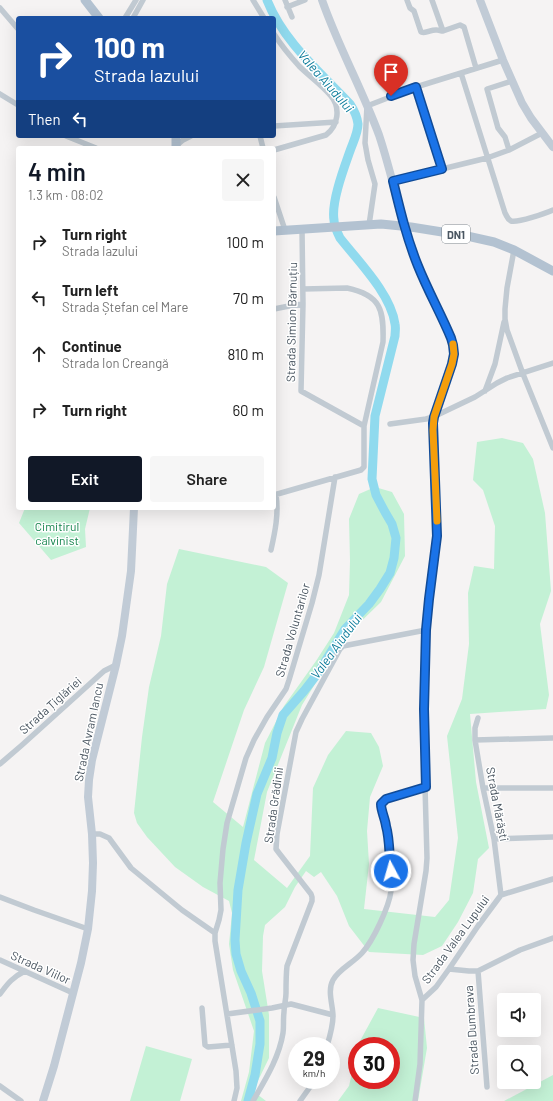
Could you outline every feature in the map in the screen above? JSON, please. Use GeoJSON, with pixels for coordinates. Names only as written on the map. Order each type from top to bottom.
{"type":"FeatureCollection","features":[{"type":"Feature","properties":{"kind":"main road"},"geometry":{"type":"LineString","coordinates":[[85,0],[97,16]]}},
{"type":"Feature","properties":{"kind":"main road"},"geometry":{"type":"LineString","coordinates":[[322,0],[379,135],[393,181],[404,226]]}},
{"type":"Feature","properties":{"kind":"main road"},"geometry":{"type":"LineString","coordinates":[[480,0],[503,60],[526,111],[553,147]]}},
{"type":"Feature","properties":{"kind":"main road","name":"DN1"},"geometry":{"type":"LineString","coordinates":[[276,231],[369,224],[404,226],[494,242],[514,250],[553,271]]}},
{"type":"Feature","properties":{"kind":"main road","name":"Strada Avram Iancu"},"geometry":{"type":"LineString","coordinates":[[43,1101],[54,1066],[81,963],[88,928],[93,863],[88,797],[89,780],[95,747],[122,636],[131,571],[134,510]]}},
{"type":"Feature","properties":{"kind":"street"},"geometry":{"type":"LineString","coordinates":[[126,16],[136,0]]}},
{"type":"Feature","properties":{"kind":"street"},"geometry":{"type":"LineString","coordinates":[[134,16],[143,0]]}},
{"type":"Feature","properties":{"kind":"street"},"geometry":{"type":"LineString","coordinates":[[253,0],[263,16]]}},
{"type":"Feature","properties":{"kind":"street"},"geometry":{"type":"LineString","coordinates":[[285,0],[292,17]]}},
{"type":"Feature","properties":{"kind":"street"},"geometry":{"type":"LineString","coordinates":[[288,7],[305,0]]}},
{"type":"Feature","properties":{"kind":"street"},"geometry":{"type":"LineString","coordinates":[[407,0],[410,8],[414,11],[421,32],[424,33],[436,30],[440,32],[460,26],[464,27],[476,68]]}},
{"type":"Feature","properties":{"kind":"street"},"geometry":{"type":"LineString","coordinates":[[432,0],[443,31]]}},
{"type":"Feature","properties":{"kind":"street"},"geometry":{"type":"LineString","coordinates":[[0,8],[16,27]]}},
{"type":"Feature","properties":{"kind":"street"},"geometry":{"type":"LineString","coordinates":[[276,37],[290,55],[331,96],[335,104],[337,118],[332,129],[326,135],[276,149]]}},
{"type":"Feature","properties":{"kind":"street"},"geometry":{"type":"LineString","coordinates":[[369,224],[375,184],[365,143],[367,106],[416,87],[503,60]]}},
{"type":"Feature","properties":{"kind":"street"},"geometry":{"type":"LineString","coordinates":[[461,73],[487,158],[508,219],[516,221],[553,210]]}},
{"type":"Feature","properties":{"kind":"street"},"geometry":{"type":"LineString","coordinates":[[509,150],[505,137],[498,128],[487,89],[512,81]]}},
{"type":"Feature","properties":{"kind":"street"},"geometry":{"type":"LineString","coordinates":[[416,87],[442,169]]}},
{"type":"Feature","properties":{"kind":"street"},"geometry":{"type":"LineString","coordinates":[[0,94],[16,104]]}},
{"type":"Feature","properties":{"kind":"street"},"geometry":{"type":"LineString","coordinates":[[276,126],[336,122]]}},
{"type":"Feature","properties":{"kind":"street"},"geometry":{"type":"LineString","coordinates":[[393,181],[487,158],[509,150],[542,133]]}},
{"type":"Feature","properties":{"kind":"street"},"geometry":{"type":"LineString","coordinates":[[71,138],[91,146]]}},
{"type":"Feature","properties":{"kind":"street"},"geometry":{"type":"LineString","coordinates":[[177,146],[187,138]]}},
{"type":"Feature","properties":{"kind":"street"},"geometry":{"type":"LineString","coordinates":[[276,203],[285,230]]}},
{"type":"Feature","properties":{"kind":"street"},"geometry":{"type":"LineString","coordinates":[[404,226],[418,266],[445,324],[453,345],[454,354],[434,417],[433,430],[437,536],[426,630],[424,709],[427,858],[414,938],[413,960],[415,976],[422,1000],[420,1064],[415,1101]]}},
{"type":"Feature","properties":{"kind":"street","name":"Strada Simion Bărnuțiu"},"geometry":{"type":"LineString","coordinates":[[302,229],[303,304],[301,390],[364,426]]}},
{"type":"Feature","properties":{"kind":"street"},"geometry":{"type":"LineString","coordinates":[[514,250],[505,309],[507,330],[553,448]]}},
{"type":"Feature","properties":{"kind":"street"},"geometry":{"type":"LineString","coordinates":[[276,495],[361,470],[364,467],[364,426],[383,342],[384,328],[382,316],[375,301],[369,296],[354,290],[342,288],[303,289]]}},
{"type":"Feature","properties":{"kind":"street"},"geometry":{"type":"LineString","coordinates":[[276,309],[303,304]]}},
{"type":"Feature","properties":{"kind":"street"},"geometry":{"type":"LineString","coordinates":[[484,391],[495,364],[505,319]]}},
{"type":"Feature","properties":{"kind":"street"},"geometry":{"type":"LineString","coordinates":[[390,424],[434,417],[475,397],[507,378],[553,363]]}},
{"type":"Feature","properties":{"kind":"street","name":"Strada Voluntarilor"},"geometry":{"type":"LineString","coordinates":[[234,1101],[237,1088],[237,1079],[215,941],[215,933],[221,910],[220,884],[223,849],[228,823],[246,758],[267,717],[286,689],[312,603],[334,477]]}},
{"type":"Feature","properties":{"kind":"street"},"geometry":{"type":"LineString","coordinates":[[271,550],[276,517],[276,499]]}},
{"type":"Feature","properties":{"kind":"street","name":"Strada Grădinii"},"geometry":{"type":"LineString","coordinates":[[253,1101],[268,1074],[281,1043],[287,966],[311,905],[312,897],[276,849],[277,834],[296,732],[343,646],[426,630]]}},
{"type":"Feature","properties":{"kind":"street","name":"Strada Țiglăriei"},"geometry":{"type":"LineString","coordinates":[[0,764],[104,671],[116,664]]}},
{"type":"Feature","properties":{"kind":"street","name":"Strada Mărăști"},"geometry":{"type":"LineString","coordinates":[[478,718],[475,728],[475,740],[494,839],[501,895]]}},
{"type":"Feature","properties":{"kind":"street"},"geometry":{"type":"LineString","coordinates":[[475,740],[553,738]]}},
{"type":"Feature","properties":{"kind":"street"},"geometry":{"type":"LineString","coordinates":[[330,1037],[333,1015],[330,995],[333,980],[362,954],[369,945],[391,893],[392,879],[388,835],[381,804],[386,799],[426,787]]}},
{"type":"Feature","properties":{"kind":"street"},"geometry":{"type":"LineString","coordinates":[[483,788],[553,788]]}},
{"type":"Feature","properties":{"kind":"street"},"geometry":{"type":"LineString","coordinates":[[92,834],[100,834],[110,838],[131,868],[182,910],[215,933]]}},
{"type":"Feature","properties":{"kind":"street"},"geometry":{"type":"LineString","coordinates":[[494,839],[553,837]]}},
{"type":"Feature","properties":{"kind":"street","name":"Strada Valea Lupului"},"geometry":{"type":"LineString","coordinates":[[422,1000],[436,987],[450,969],[478,926],[501,895],[553,879]]}},
{"type":"Feature","properties":{"kind":"street"},"geometry":{"type":"LineString","coordinates":[[0,897],[88,928]]}},
{"type":"Feature","properties":{"kind":"street","name":"Strada Dumbrava"},"geometry":{"type":"LineString","coordinates":[[450,969],[478,971],[520,950],[553,938]]}},
{"type":"Feature","properties":{"kind":"street","name":"Strada Viilor"},"geometry":{"type":"LineString","coordinates":[[0,960],[73,993]]}},
{"type":"Feature","properties":{"kind":"street"},"geometry":{"type":"LineString","coordinates":[[0,994],[8,982],[25,971]]}},
{"type":"Feature","properties":{"kind":"street","name":"Strada Dumbrava"},"geometry":{"type":"LineString","coordinates":[[478,971],[487,1087]]}},
{"type":"Feature","properties":{"kind":"street"},"geometry":{"type":"LineString","coordinates":[[227,1014],[295,1004],[333,1015]]}},
{"type":"Feature","properties":{"kind":"street"},"geometry":{"type":"LineString","coordinates":[[202,1008],[205,1045],[208,1047],[232,1045]]}},
{"type":"Feature","properties":{"kind":"street"},"geometry":{"type":"LineString","coordinates":[[0,1086],[21,1101]]}},
{"type":"Feature","properties":{"kind":"street"},"geometry":{"type":"LineString","coordinates":[[300,1101],[308,1089]]}},
{"type":"Feature","properties":{"kind":"green space"},"geometry":{"type":"Polygon","coordinates":[[[502,438],[523,443],[533,459],[545,513],[551,591],[540,624],[549,695],[546,709],[470,714],[476,782],[489,848],[478,859],[473,893],[458,922],[442,946],[423,955],[369,952],[349,926],[337,896],[321,872],[314,877],[306,871],[295,887],[285,907],[265,925],[263,936],[262,971],[269,1015],[269,1058],[253,1091],[266,1101],[241,1101],[249,1072],[254,1031],[233,970],[229,944],[232,913],[229,901],[203,887],[175,867],[147,837],[137,823],[134,813],[149,687],[161,636],[167,584],[179,549],[266,567],[288,583],[264,667],[244,710],[213,802],[243,827],[265,743],[284,706],[334,633],[349,595],[349,519],[359,494],[375,487],[392,492],[404,514],[405,556],[381,602],[343,639],[302,705],[267,792],[254,860],[287,888],[310,856],[313,788],[328,755],[346,731],[371,733],[379,747],[383,766],[370,797],[367,831],[369,864],[364,909],[435,917],[449,900],[458,838],[447,736],[462,699],[469,644],[468,593],[474,566],[494,569],[495,526],[483,490],[473,480],[477,442],[502,438]]]}},
{"type":"Feature","properties":{"kind":"green space","name":"Cimitirul calvinist"},"geometry":{"type":"Polygon","coordinates":[[[24,510],[90,510],[85,529],[86,547],[51,560],[19,523],[24,510]]]}},
{"type":"Feature","properties":{"kind":"green space"},"geometry":{"type":"Polygon","coordinates":[[[378,1008],[424,1018],[427,1048],[418,1101],[338,1101],[348,1087],[348,1089],[400,1089],[400,1037],[362,1037],[378,1008]]]}},
{"type":"Feature","properties":{"kind":"green space"},"geometry":{"type":"Polygon","coordinates":[[[146,1046],[192,1059],[180,1101],[130,1101],[146,1046]]]}},
{"type":"Feature","properties":{"kind":"green space"},"geometry":{"type":"Polygon","coordinates":[[[553,1075],[553,1101],[504,1101],[527,1089],[541,1089],[541,1081],[553,1075]]]}},
{"type":"Feature","properties":{"kind":"waterway","name":"Valea Aiudului"},"geometry":{"type":"LineString","coordinates":[[267,0],[275,16]]}},
{"type":"Feature","properties":{"kind":"waterway","name":"Valea Aiudului"},"geometry":{"type":"LineString","coordinates":[[248,1101],[255,1075],[260,1044],[260,1021],[251,993],[241,971],[236,954],[235,940],[238,890],[246,843],[257,794],[272,758],[277,733],[283,715],[318,673],[345,629],[369,604],[380,589],[390,573],[394,558],[396,538],[392,524],[376,495],[372,479],[375,416],[395,336],[395,324],[392,313],[381,290],[340,238],[334,222],[334,204],[358,127],[357,118],[350,104],[303,55],[282,29],[276,18]]}},
{"type":"Feature","properties":{"kind":"slow traffic"},"geometry":{"type":"LineString","coordinates":[[437,521],[433,430],[434,417],[452,364],[454,354],[453,344]]}},
{"type":"Feature","properties":{"kind":"route"},"geometry":{"type":"LineString","coordinates":[[391,96],[416,87],[442,169],[393,181],[404,226],[412,250],[451,338],[454,354],[433,423],[437,536],[426,630],[424,750],[426,787],[386,799],[381,804],[388,835],[391,871]]}}]}
